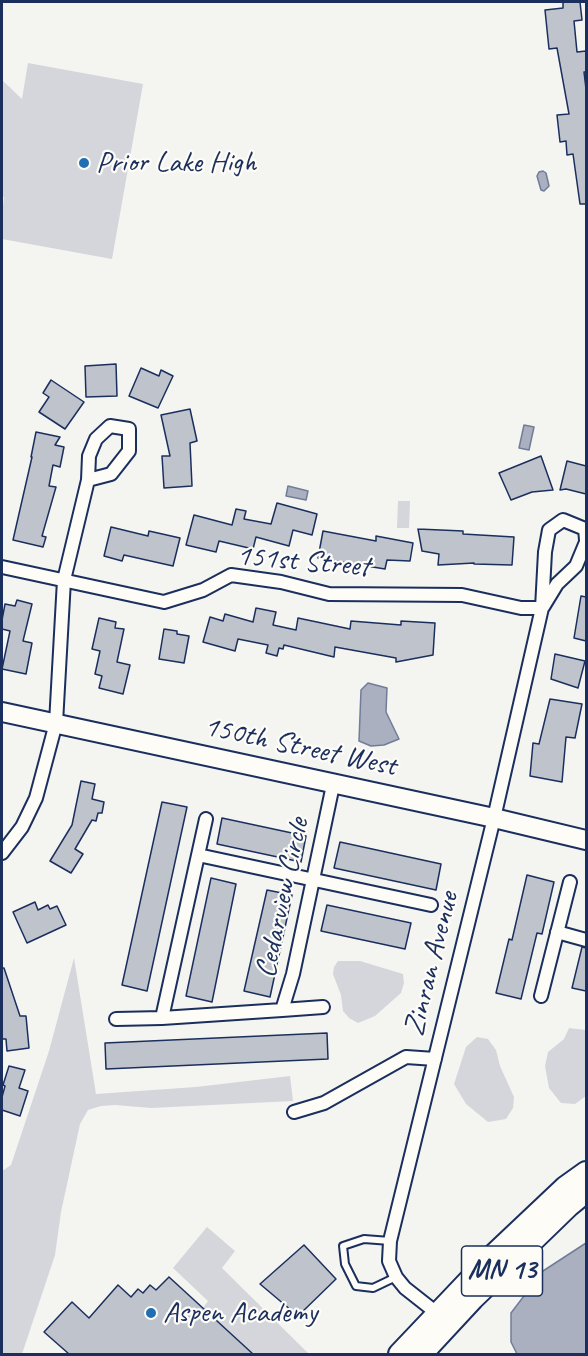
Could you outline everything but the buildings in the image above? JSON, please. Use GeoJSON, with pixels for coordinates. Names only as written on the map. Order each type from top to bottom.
{"type":"FeatureCollection","features":[{"type":"Feature","properties":{"kind":"main road","name":"MN 13"},"geometry":{"type":"LineString","coordinates":[[399,1354],[493,1255],[565,1187],[586,1172]]}},
{"type":"Feature","properties":{"kind":"main road","name":"MN 13"},"geometry":{"type":"LineString","coordinates":[[422,1354],[473,1299],[586,1192]]}},
{"type":"Feature","properties":{"kind":"street"},"geometry":{"type":"LineString","coordinates":[[2,853],[22,827],[36,798],[56,723],[64,580],[88,480],[89,456],[96,438],[111,426],[129,429],[129,452],[117,467],[111,474],[88,480]]}},
{"type":"Feature","properties":{"kind":"street","name":"Zinran Avenue"},"geometry":{"type":"LineString","coordinates":[[396,1277],[389,1261],[390,1241],[543,608],[545,552],[549,530],[563,520],[585,529],[586,541],[576,566],[557,584],[543,608]]}},
{"type":"Feature","properties":{"kind":"street","name":"151st Street"},"geometry":{"type":"LineString","coordinates":[[2,567],[164,602],[203,590],[231,575],[281,582],[329,594],[462,595],[521,608],[543,608]]}},
{"type":"Feature","properties":{"kind":"street","name":"150th Street West"},"geometry":{"type":"LineString","coordinates":[[2,712],[586,840]]}},
{"type":"Feature","properties":{"kind":"street","name":"Cedarview Circle"},"geometry":{"type":"LineString","coordinates":[[116,1018],[162,1018],[282,1010],[289,993],[333,784]]}},
{"type":"Feature","properties":{"kind":"street"},"geometry":{"type":"LineString","coordinates":[[162,1018],[206,819]]}},
{"type":"Feature","properties":{"kind":"street"},"geometry":{"type":"LineString","coordinates":[[198,855],[431,905]]}},
{"type":"Feature","properties":{"kind":"street"},"geometry":{"type":"LineString","coordinates":[[541,996],[570,882]]}},
{"type":"Feature","properties":{"kind":"street"},"geometry":{"type":"LineString","coordinates":[[556,932],[586,940]]}},
{"type":"Feature","properties":{"kind":"street"},"geometry":{"type":"LineString","coordinates":[[282,1010],[323,1007]]}},
{"type":"Feature","properties":{"kind":"street"},"geometry":{"type":"LineString","coordinates":[[294,1112],[324,1103],[406,1057],[435,1059]]}},
{"type":"Feature","properties":{"kind":"street"},"geometry":{"type":"LineString","coordinates":[[396,1277],[405,1288],[438,1314]]}},
{"type":"Feature","properties":{"kind":"lane"},"geometry":{"type":"LineString","coordinates":[[390,1241],[364,1239],[343,1246],[345,1264],[356,1286],[373,1288],[396,1277]]}},
{"type":"Feature","properties":{"kind":"shaded area"},"geometry":{"type":"Polygon","coordinates":[[[28,63],[143,84],[112,259],[2,239],[4,197],[2,196],[2,80],[22,99],[28,63]]]}},
{"type":"Feature","properties":{"kind":"shaded area"},"geometry":{"type":"Polygon","coordinates":[[[398,501],[410,501],[409,528],[397,528],[398,501]]]}},
{"type":"Feature","properties":{"kind":"shaded area"},"geometry":{"type":"Polygon","coordinates":[[[74,958],[96,1094],[196,1087],[290,1076],[293,1101],[151,1108],[115,1105],[88,1110],[80,1124],[61,1212],[55,1255],[22,1354],[2,1354],[2,1171],[11,1165],[49,1051],[74,958]]]}},
{"type":"Feature","properties":{"kind":"shaded area"},"geometry":{"type":"Polygon","coordinates":[[[338,961],[360,961],[403,974],[404,983],[401,993],[375,1016],[358,1023],[343,1011],[341,995],[333,974],[338,961]]]}},
{"type":"Feature","properties":{"kind":"shaded area"},"geometry":{"type":"Polygon","coordinates":[[[569,1028],[586,1030],[586,1096],[575,1104],[561,1103],[549,1088],[545,1066],[548,1052],[564,1039],[569,1028]]]}},
{"type":"Feature","properties":{"kind":"shaded area"},"geometry":{"type":"Polygon","coordinates":[[[477,1037],[488,1039],[496,1050],[500,1066],[514,1097],[513,1108],[506,1119],[488,1122],[466,1104],[454,1084],[466,1047],[477,1037]]]}},
{"type":"Feature","properties":{"kind":"shaded area"},"geometry":{"type":"Polygon","coordinates":[[[207,1227],[235,1251],[222,1268],[309,1354],[253,1354],[203,1308],[208,1301],[173,1268],[207,1227]]]}},
{"type":"Feature","properties":{"kind":"water"},"geometry":{"type":"Polygon","coordinates":[[[543,171],[546,173],[549,186],[544,191],[541,190],[537,176],[543,171]]]}},
{"type":"Feature","properties":{"kind":"water"},"geometry":{"type":"Polygon","coordinates":[[[524,425],[534,427],[529,450],[519,448],[524,425]]]}},
{"type":"Feature","properties":{"kind":"water"},"geometry":{"type":"Polygon","coordinates":[[[288,486],[308,491],[306,500],[286,496],[288,486]]]}},
{"type":"Feature","properties":{"kind":"water"},"geometry":{"type":"Polygon","coordinates":[[[368,683],[387,688],[386,712],[399,739],[384,745],[371,746],[359,741],[361,690],[368,683]]]}},
{"type":"Feature","properties":{"kind":"water"},"geometry":{"type":"Polygon","coordinates":[[[586,1243],[586,1354],[517,1354],[511,1342],[511,1313],[543,1271],[586,1243]]]}},
{"type":"Feature","properties":{"kind":"place","name":"Prior Lake High"},"geometry":{"type":"Point","coordinates":[84,163]}},
{"type":"Feature","properties":{"kind":"place","name":"Aspen Academy"},"geometry":{"type":"Point","coordinates":[151,1313]}}]}
